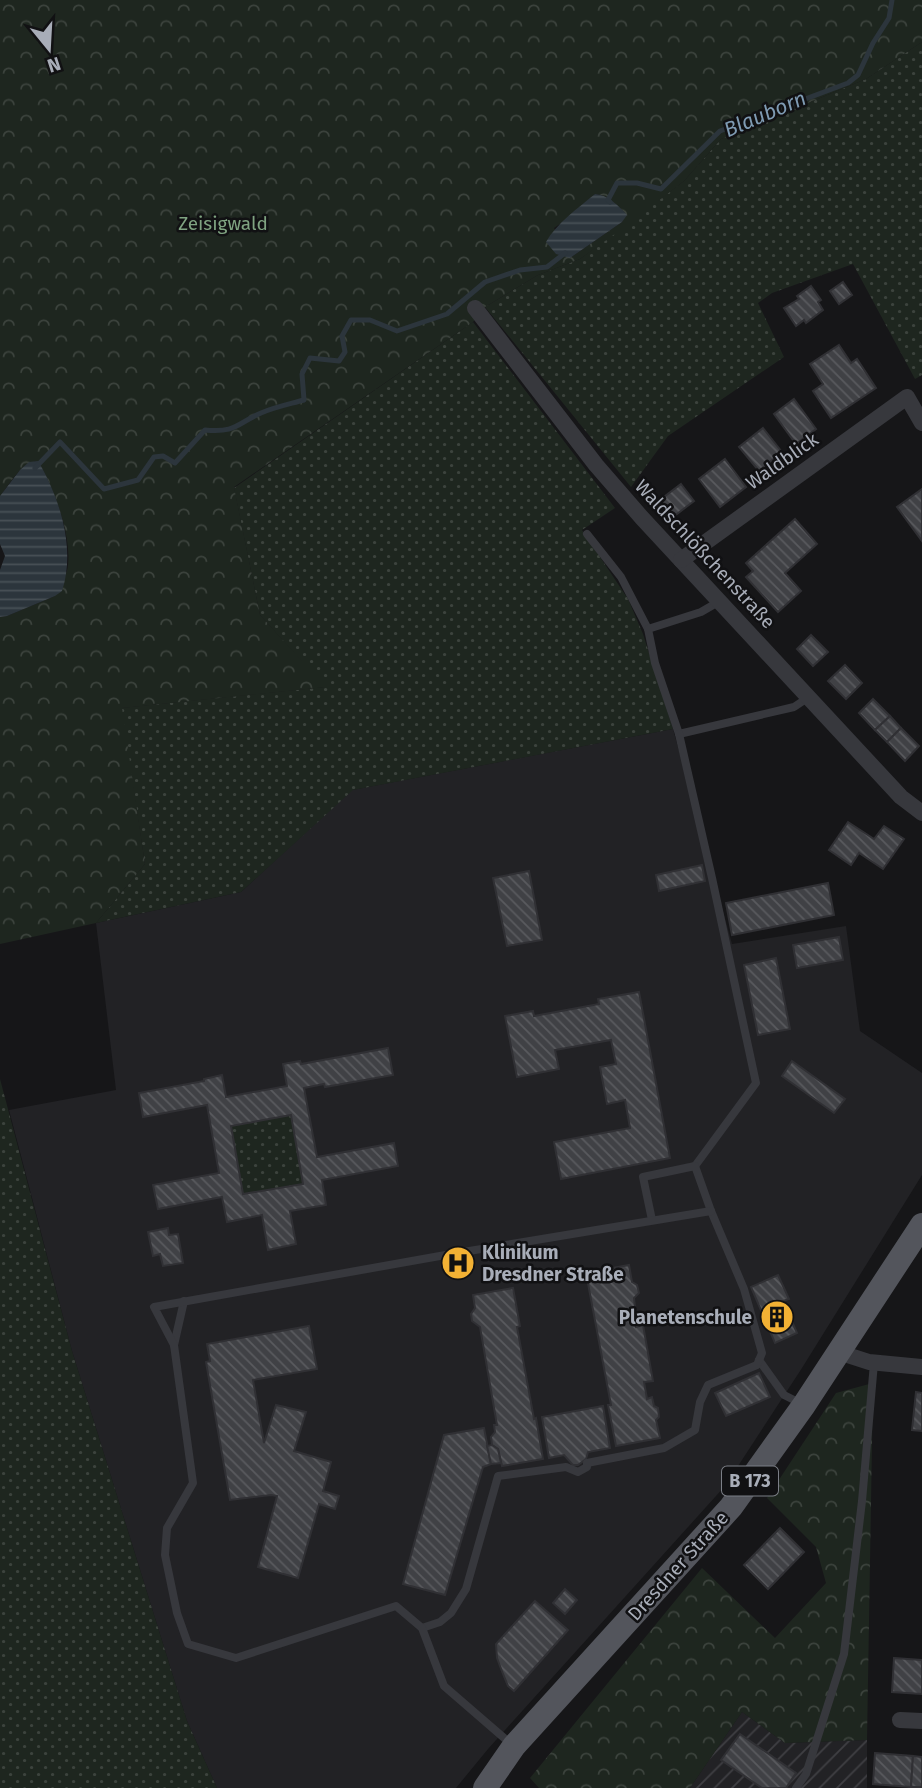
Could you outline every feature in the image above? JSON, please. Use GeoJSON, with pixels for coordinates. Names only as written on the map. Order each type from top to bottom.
{"type":"FeatureCollection","features":[{"type":"Feature","properties":{"kind":"main road","name":"Dresdner Straße"},"geometry":{"type":"LineString","coordinates":[[485,1788],[514,1746],[731,1507],[803,1405],[922,1225]]}},
{"type":"Feature","properties":{"kind":"street","name":"Waldschlößchenstraße"},"geometry":{"type":"LineString","coordinates":[[475,309],[596,465],[901,797],[922,813]]}},
{"type":"Feature","properties":{"kind":"street","name":"Waldblick"},"geometry":{"type":"LineString","coordinates":[[681,560],[907,397],[922,423]]}},
{"type":"Feature","properties":{"kind":"street"},"geometry":{"type":"LineString","coordinates":[[838,1352],[874,1363],[922,1367]]}},
{"type":"Feature","properties":{"kind":"street"},"geometry":{"type":"LineString","coordinates":[[900,1720],[922,1721]]}},
{"type":"Feature","properties":{"kind":"lane"},"geometry":{"type":"LineString","coordinates":[[587,534],[621,577],[648,629],[655,663],[678,734],[756,1083],[695,1166],[643,1177],[652,1220]]}},
{"type":"Feature","properties":{"kind":"lane"},"geometry":{"type":"LineString","coordinates":[[648,629],[701,612],[720,601]]}},
{"type":"Feature","properties":{"kind":"lane"},"geometry":{"type":"LineString","coordinates":[[678,734],[794,707],[809,697]]}},
{"type":"Feature","properties":{"kind":"lane"},"geometry":{"type":"LineString","coordinates":[[422,1628],[440,1622],[451,1612],[466,1589],[498,1476],[566,1467],[578,1472],[586,1467],[587,1463],[664,1448],[695,1430],[700,1402],[708,1385],[757,1365],[762,1353],[744,1289],[710,1211],[695,1166]]}},
{"type":"Feature","properties":{"kind":"lane"},"geometry":{"type":"LineString","coordinates":[[514,1746],[443,1686],[422,1628],[396,1606],[236,1658],[188,1643],[177,1613],[165,1555],[167,1528],[193,1483],[174,1345],[154,1307],[710,1211]]}},
{"type":"Feature","properties":{"kind":"lane"},"geometry":{"type":"LineString","coordinates":[[174,1345],[184,1301]]}},
{"type":"Feature","properties":{"kind":"lane"},"geometry":{"type":"LineString","coordinates":[[759,1360],[784,1395],[803,1405]]}},
{"type":"Feature","properties":{"kind":"lane"},"geometry":{"type":"LineString","coordinates":[[796,1788],[806,1774],[844,1654],[862,1501],[874,1363]]}},
{"type":"Feature","properties":{"kind":"shaded area"},"geometry":{"type":"Polygon","coordinates":[[[595,194],[608,198],[627,215],[622,222],[570,258],[556,254],[546,242],[550,235],[595,194]]]}},
{"type":"Feature","properties":{"kind":"shaded area"},"geometry":{"type":"Polygon","coordinates":[[[38,461],[53,491],[64,524],[66,575],[62,591],[55,596],[0,617],[0,570],[5,556],[0,544],[0,496],[20,470],[29,462],[38,461]]]}},
{"type":"Feature","properties":{"kind":"shaded area","name":"Klinikum Dresdner Straße"},"geometry":{"type":"Polygon","coordinates":[[[673,729],[732,944],[846,926],[860,1031],[922,1073],[922,1175],[725,1486],[456,1788],[217,1788],[187,1721],[72,1351],[9,1110],[116,1090],[96,923],[241,892],[352,790],[673,729]]]}},
{"type":"Feature","properties":{"kind":"shaded area"},"geometry":{"type":"Polygon","coordinates":[[[742,1712],[785,1743],[867,1740],[867,1788],[690,1788],[742,1712]]]}},
{"type":"Feature","properties":{"kind":"green space","name":"Zeisigwald"},"geometry":{"type":"Polygon","coordinates":[[[0,0],[922,0],[922,42],[866,79],[721,139],[684,181],[580,259],[538,275],[485,307],[473,322],[234,487],[260,615],[326,687],[122,708],[145,864],[96,923],[0,944],[0,617],[55,596],[66,574],[68,545],[61,514],[38,461],[26,465],[0,496],[0,0]],[[595,194],[554,228],[570,258],[622,222],[626,215],[612,201],[595,194]]]}},
{"type":"Feature","properties":{"kind":"green space"},"geometry":{"type":"Polygon","coordinates":[[[922,42],[922,375],[915,379],[853,264],[772,293],[758,303],[784,357],[668,436],[631,487],[485,307],[538,275],[580,259],[684,181],[721,139],[866,79],[922,42]]]}},
{"type":"Feature","properties":{"kind":"green space"},"geometry":{"type":"Polygon","coordinates":[[[473,322],[615,508],[582,530],[628,599],[643,634],[673,729],[353,790],[241,892],[96,923],[145,864],[121,708],[325,687],[260,615],[234,488],[473,322]]]}},
{"type":"Feature","properties":{"kind":"green space"},"geometry":{"type":"Polygon","coordinates":[[[0,1079],[72,1351],[187,1721],[217,1788],[0,1788],[0,1079]]]}},
{"type":"Feature","properties":{"kind":"green space"},"geometry":{"type":"Polygon","coordinates":[[[291,1115],[303,1184],[243,1194],[231,1126],[291,1115]]]}},
{"type":"Feature","properties":{"kind":"green space"},"geometry":{"type":"Polygon","coordinates":[[[873,1383],[867,1740],[785,1743],[742,1712],[690,1788],[539,1788],[530,1778],[702,1568],[775,1638],[826,1583],[816,1547],[767,1498],[836,1393],[873,1383]]]}},
{"type":"Feature","properties":{"kind":"building"},"geometry":{"type":"Polygon","coordinates":[[[843,282],[852,295],[839,304],[830,291],[843,282]]]}},
{"type":"Feature","properties":{"kind":"building"},"geometry":{"type":"Polygon","coordinates":[[[811,286],[821,300],[818,302],[823,310],[806,323],[804,320],[796,326],[784,308],[799,299],[797,296],[811,286]]]}},
{"type":"Feature","properties":{"kind":"building"},"geometry":{"type":"Polygon","coordinates":[[[839,345],[851,363],[857,359],[876,388],[831,418],[813,391],[823,384],[810,364],[839,345]]]}},
{"type":"Feature","properties":{"kind":"building"},"geometry":{"type":"Polygon","coordinates":[[[794,399],[816,429],[796,444],[774,414],[794,399]]]}},
{"type":"Feature","properties":{"kind":"building"},"geometry":{"type":"Polygon","coordinates":[[[763,428],[782,452],[759,471],[739,447],[763,428]]]}},
{"type":"Feature","properties":{"kind":"building"},"geometry":{"type":"Polygon","coordinates":[[[725,459],[746,487],[720,507],[699,479],[725,459]]]}},
{"type":"Feature","properties":{"kind":"building"},"geometry":{"type":"Polygon","coordinates":[[[681,484],[694,501],[673,517],[660,500],[681,484]]]}},
{"type":"Feature","properties":{"kind":"building"},"geometry":{"type":"Polygon","coordinates":[[[922,489],[922,541],[897,507],[922,489]]]}},
{"type":"Feature","properties":{"kind":"building"},"geometry":{"type":"Polygon","coordinates":[[[795,519],[817,544],[785,573],[801,591],[778,612],[746,577],[753,571],[746,563],[795,519]]]}},
{"type":"Feature","properties":{"kind":"building"},"geometry":{"type":"Polygon","coordinates":[[[811,635],[828,652],[813,666],[797,649],[811,635]]]}},
{"type":"Feature","properties":{"kind":"building"},"geometry":{"type":"Polygon","coordinates":[[[845,665],[862,683],[846,699],[828,681],[845,665]]]}},
{"type":"Feature","properties":{"kind":"building"},"geometry":{"type":"Polygon","coordinates":[[[873,699],[890,716],[875,730],[859,713],[873,699]]]}},
{"type":"Feature","properties":{"kind":"building"},"geometry":{"type":"Polygon","coordinates":[[[890,716],[901,728],[887,742],[875,730],[890,716]]]}},
{"type":"Feature","properties":{"kind":"building"},"geometry":{"type":"Polygon","coordinates":[[[901,728],[919,746],[905,761],[887,742],[901,728]]]}},
{"type":"Feature","properties":{"kind":"building"},"geometry":{"type":"Polygon","coordinates":[[[848,822],[874,839],[884,826],[904,839],[883,869],[859,853],[851,865],[829,850],[848,822]]]}},
{"type":"Feature","properties":{"kind":"building"},"geometry":{"type":"Polygon","coordinates":[[[702,865],[705,881],[659,891],[656,875],[702,865]]]}},
{"type":"Feature","properties":{"kind":"building"},"geometry":{"type":"Polygon","coordinates":[[[529,871],[542,940],[507,946],[493,878],[529,871]]]}},
{"type":"Feature","properties":{"kind":"building"},"geometry":{"type":"Polygon","coordinates":[[[828,883],[834,915],[732,935],[726,903],[828,883]]]}},
{"type":"Feature","properties":{"kind":"building"},"geometry":{"type":"Polygon","coordinates":[[[839,937],[843,960],[797,968],[793,945],[839,937]]]}},
{"type":"Feature","properties":{"kind":"building"},"geometry":{"type":"Polygon","coordinates":[[[776,958],[790,1029],[758,1035],[744,965],[776,958]]]}},
{"type":"Feature","properties":{"kind":"building"},"geometry":{"type":"Polygon","coordinates":[[[639,992],[670,1158],[561,1179],[554,1142],[630,1128],[625,1100],[607,1104],[600,1067],[616,1064],[611,1040],[555,1050],[559,1069],[517,1077],[505,1016],[533,1011],[534,1016],[599,1004],[598,999],[639,992]]]}},
{"type":"Feature","properties":{"kind":"building"},"geometry":{"type":"Polygon","coordinates":[[[388,1048],[393,1075],[304,1088],[317,1157],[394,1143],[398,1166],[322,1180],[326,1205],[290,1211],[296,1244],[268,1250],[262,1215],[227,1222],[222,1197],[158,1209],[153,1185],[219,1173],[207,1105],[143,1117],[139,1093],[222,1075],[226,1097],[287,1086],[283,1064],[300,1061],[301,1064],[388,1048]],[[291,1115],[231,1126],[243,1194],[303,1184],[291,1115]]]}},
{"type":"Feature","properties":{"kind":"building"},"geometry":{"type":"Polygon","coordinates":[[[792,1061],[845,1099],[834,1113],[782,1076],[792,1061]]]}},
{"type":"Feature","properties":{"kind":"building"},"geometry":{"type":"Polygon","coordinates":[[[168,1228],[169,1235],[178,1234],[183,1263],[163,1266],[160,1254],[153,1256],[148,1232],[168,1228]]]}},
{"type":"Feature","properties":{"kind":"building"},"geometry":{"type":"Polygon","coordinates":[[[629,1265],[632,1282],[637,1285],[639,1293],[634,1298],[633,1307],[636,1327],[643,1325],[653,1381],[644,1382],[647,1399],[652,1397],[654,1406],[658,1408],[659,1417],[656,1420],[660,1438],[616,1446],[586,1273],[629,1265]]]}},
{"type":"Feature","properties":{"kind":"building","name":"Planetenschule"},"geometry":{"type":"Polygon","coordinates":[[[778,1275],[789,1299],[783,1301],[797,1333],[775,1343],[751,1287],[778,1275]]]}},
{"type":"Feature","properties":{"kind":"building"},"geometry":{"type":"Polygon","coordinates":[[[513,1288],[520,1326],[517,1327],[543,1459],[502,1466],[498,1449],[492,1445],[494,1425],[497,1425],[480,1327],[472,1321],[471,1314],[475,1308],[473,1295],[513,1288]]]}},
{"type":"Feature","properties":{"kind":"building"},"geometry":{"type":"Polygon","coordinates":[[[309,1326],[317,1369],[253,1380],[264,1443],[276,1405],[306,1412],[294,1451],[331,1462],[323,1491],[339,1496],[335,1509],[319,1504],[298,1578],[258,1567],[277,1496],[230,1500],[206,1362],[210,1361],[207,1344],[309,1326]]]}},
{"type":"Feature","properties":{"kind":"building"},"geometry":{"type":"Polygon","coordinates":[[[759,1373],[770,1397],[726,1416],[715,1393],[759,1373]]]}},
{"type":"Feature","properties":{"kind":"building"},"geometry":{"type":"Polygon","coordinates":[[[916,1392],[922,1393],[922,1431],[912,1430],[916,1392]]]}},
{"type":"Feature","properties":{"kind":"building"},"geometry":{"type":"Polygon","coordinates":[[[603,1406],[610,1448],[588,1452],[586,1459],[578,1465],[573,1465],[564,1455],[549,1458],[542,1417],[603,1406]]]}},
{"type":"Feature","properties":{"kind":"building"},"geometry":{"type":"Polygon","coordinates":[[[484,1428],[491,1464],[483,1467],[445,1595],[403,1584],[444,1435],[484,1428]]]}},
{"type":"Feature","properties":{"kind":"building"},"geometry":{"type":"Polygon","coordinates":[[[492,1445],[498,1449],[501,1463],[491,1464],[487,1446],[492,1445]]]}},
{"type":"Feature","properties":{"kind":"building"},"geometry":{"type":"Polygon","coordinates":[[[780,1528],[804,1552],[768,1589],[744,1565],[780,1528]]]}},
{"type":"Feature","properties":{"kind":"building"},"geometry":{"type":"Polygon","coordinates":[[[565,1589],[577,1600],[565,1614],[553,1603],[565,1589]]]}},
{"type":"Feature","properties":{"kind":"building"},"geometry":{"type":"Polygon","coordinates":[[[535,1601],[568,1630],[514,1691],[508,1686],[503,1674],[497,1658],[496,1644],[535,1601]]]}},
{"type":"Feature","properties":{"kind":"building"},"geometry":{"type":"Polygon","coordinates":[[[894,1658],[922,1660],[922,1694],[892,1692],[894,1658]]]}},
{"type":"Feature","properties":{"kind":"building"},"geometry":{"type":"Polygon","coordinates":[[[740,1734],[796,1773],[786,1788],[762,1788],[721,1760],[740,1734]]]}},
{"type":"Feature","properties":{"kind":"building"},"geometry":{"type":"Polygon","coordinates":[[[875,1753],[913,1756],[911,1787],[873,1784],[875,1753]]]}},
{"type":"Feature","properties":{"kind":"building"},"geometry":{"type":"Polygon","coordinates":[[[913,1756],[922,1757],[922,1787],[911,1787],[913,1756]]]}},
{"type":"Feature","properties":{"kind":"waterway","name":"Blauborn"},"geometry":{"type":"LineString","coordinates":[[610,202],[608,200],[617,183],[637,183],[661,189],[720,131],[848,83],[858,75],[873,43],[889,18],[892,0]]}},
{"type":"Feature","properties":{"kind":"waterway","name":"Blauborn"},"geometry":{"type":"LineString","coordinates":[[35,468],[60,442],[104,489],[138,480],[154,457],[163,456],[175,463],[205,430],[230,429],[266,411],[304,400],[302,374],[310,358],[339,361],[345,352],[342,336],[351,320],[370,320],[397,331],[447,314],[485,282],[520,270],[547,267],[565,253]]}},
{"type":"Feature","properties":{"kind":"place","name":"Klinikum Dresdner Straße"},"geometry":{"type":"Point","coordinates":[458,1263]}},
{"type":"Feature","properties":{"kind":"place","name":"Planetenschule"},"geometry":{"type":"Point","coordinates":[777,1317]}}]}
